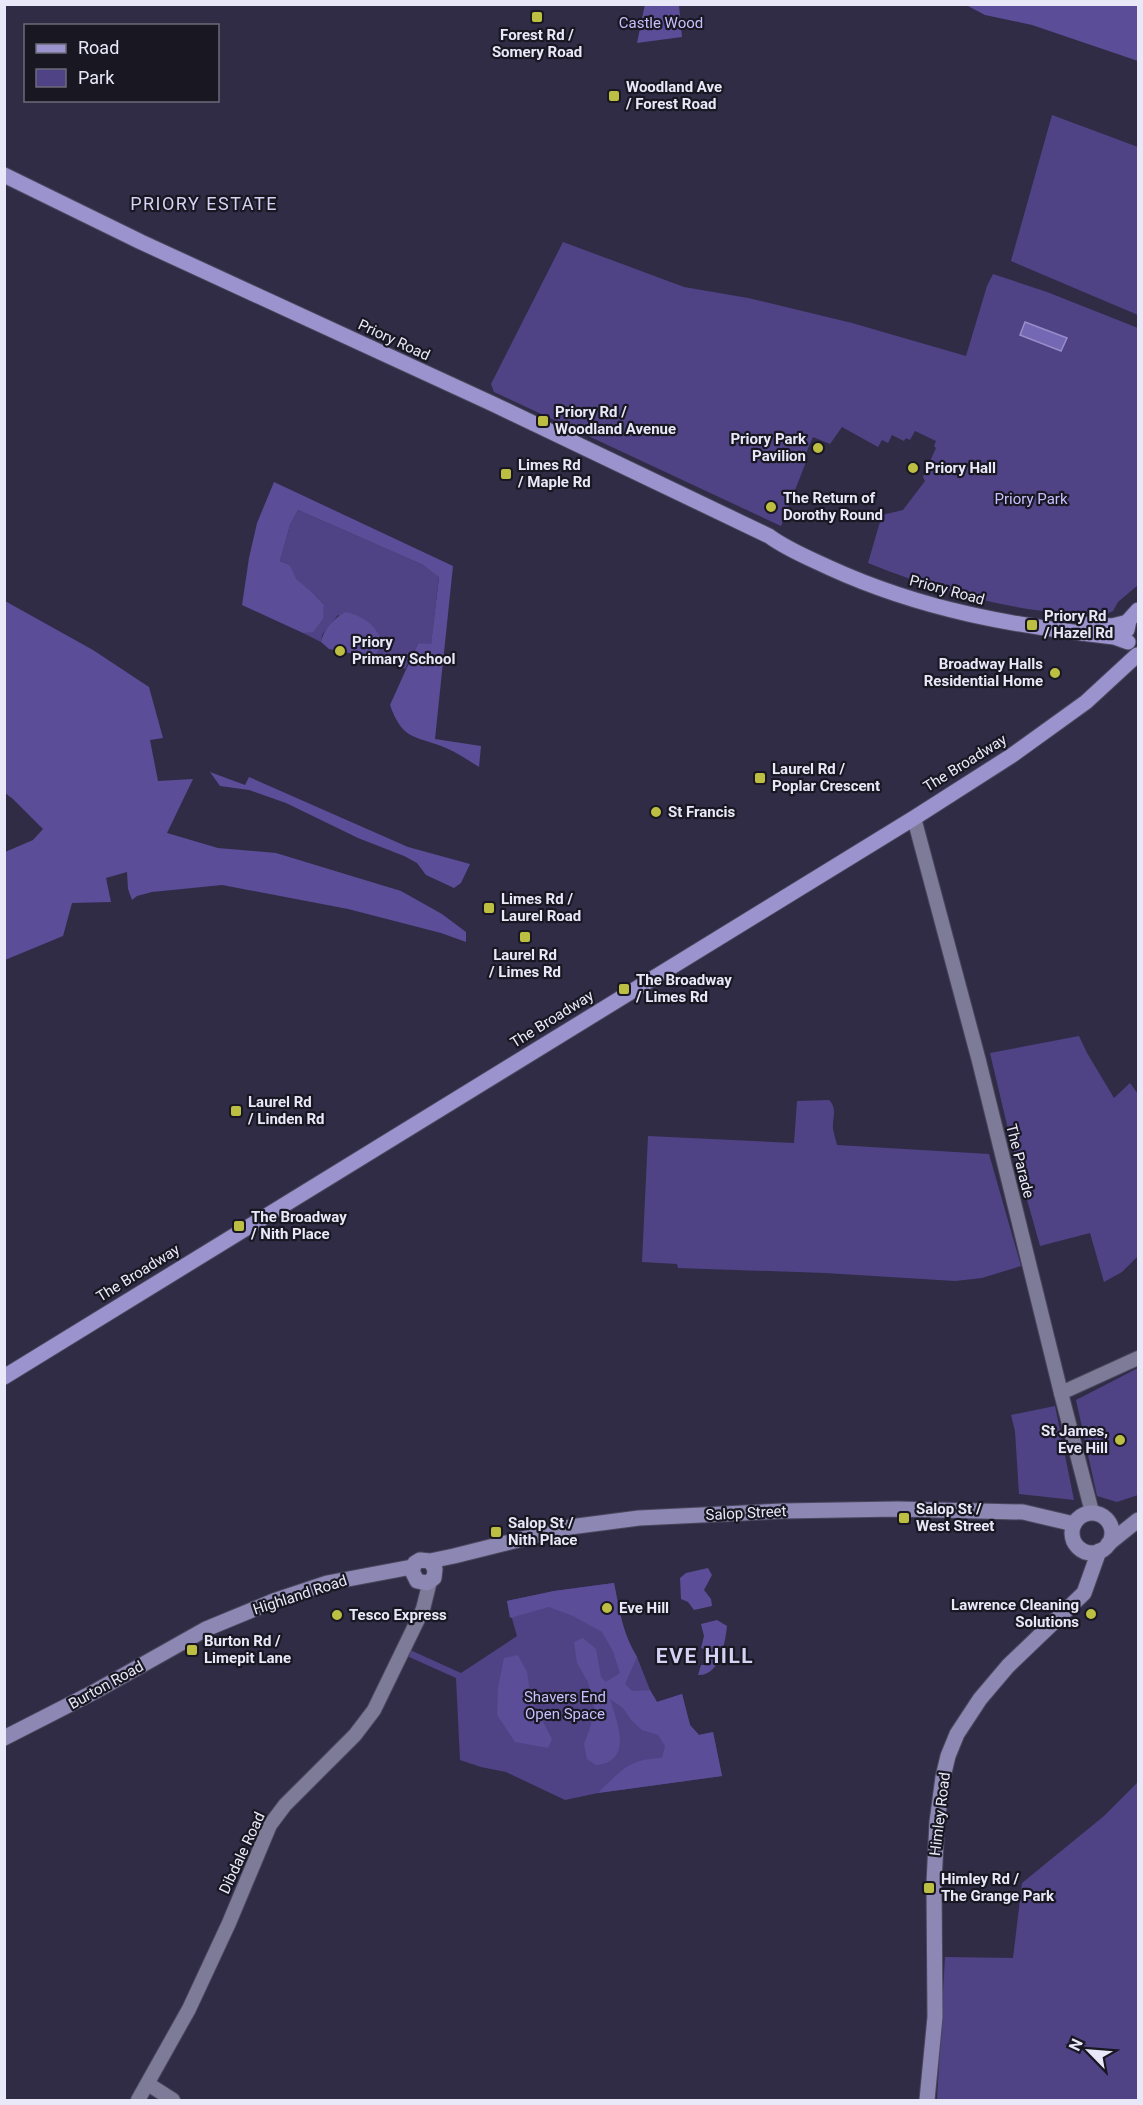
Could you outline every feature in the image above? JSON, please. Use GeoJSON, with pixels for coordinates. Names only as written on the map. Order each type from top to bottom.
{"type":"FeatureCollection","features":[{"type":"Feature","properties":{"kind":"main road","name":"Priory Road"},"geometry":{"type":"LineString","coordinates":[[4,176],[141,242],[493,404],[864,584],[935,607],[1012,624],[1114,637],[1128,642]]}},
{"type":"Feature","properties":{"kind":"main road","name":"Priory Road"},"geometry":{"type":"LineString","coordinates":[[769,536],[788,539],[870,575],[947,600],[1064,622],[1112,626],[1133,616]]}},
{"type":"Feature","properties":{"kind":"main road"},"geometry":{"type":"LineString","coordinates":[[1133,616],[1126,627],[1128,642],[1138,656]]}},
{"type":"Feature","properties":{"kind":"main road","name":"The Broadway"},"geometry":{"type":"LineString","coordinates":[[4,1377],[914,818],[1011,756],[1086,702],[1138,656]]}},
{"type":"Feature","properties":{"kind":"main road","name":"Salop Street"},"geometry":{"type":"LineString","coordinates":[[420,1572],[454,1556],[570,1527],[639,1518],[783,1511],[1023,1512],[1042,1515],[1073,1529]]}},
{"type":"Feature","properties":{"kind":"main road"},"geometry":{"type":"LineString","coordinates":[[1092,1512],[1108,1521],[1138,1520],[1097,1550],[1076,1545],[1073,1529],[1079,1517],[1092,1512]]}},
{"type":"Feature","properties":{"kind":"main road"},"geometry":{"type":"LineString","coordinates":[[1097,1550],[1112,1535],[1108,1521]]}},
{"type":"Feature","properties":{"kind":"main road","name":"Himley Road"},"geometry":{"type":"LineString","coordinates":[[927,2100],[935,2017],[934,1883],[937,1822],[948,1756],[957,1734],[980,1699],[1008,1666],[1084,1593],[1097,1550]]}},
{"type":"Feature","properties":{"kind":"main road","name":"Highland Road"},"geometry":{"type":"LineString","coordinates":[[206,1629],[276,1600],[327,1583],[420,1572]]}},
{"type":"Feature","properties":{"kind":"main road","name":"Burton Road"},"geometry":{"type":"LineString","coordinates":[[4,1738],[94,1692],[206,1629]]}},
{"type":"Feature","properties":{"kind":"street","name":"The Parade"},"geometry":{"type":"LineString","coordinates":[[914,818],[979,1061],[1060,1393],[1092,1512]]}},
{"type":"Feature","properties":{"kind":"street"},"geometry":{"type":"LineString","coordinates":[[1060,1393],[1138,1358]]}},
{"type":"Feature","properties":{"kind":"street","name":"Dibdale Road"},"geometry":{"type":"LineString","coordinates":[[138,2100],[189,2009],[270,1826],[285,1804],[355,1735],[374,1710],[423,1609],[420,1572]]}},
{"type":"Feature","properties":{"kind":"street"},"geometry":{"type":"LineString","coordinates":[[148,2084],[173,2100]]}},
{"type":"Feature","properties":{"kind":"green space","name":"Castle Wood"},"geometry":{"type":"Polygon","coordinates":[[[645,4],[679,5],[682,37],[637,43],[645,4]]]}},
{"type":"Feature","properties":{"kind":"green space"},"geometry":{"type":"Polygon","coordinates":[[[966,5],[1138,5],[1138,61],[1032,25],[985,15],[966,5]]]}},
{"type":"Feature","properties":{"kind":"green space"},"geometry":{"type":"Polygon","coordinates":[[[1052,115],[1138,147],[1138,315],[1011,261],[1052,115]]]}},
{"type":"Feature","properties":{"kind":"green space","name":"Priory Park"},"geometry":{"type":"Polygon","coordinates":[[[563,242],[684,287],[748,298],[852,323],[966,356],[987,286],[993,274],[1047,292],[1138,328],[1138,585],[1118,602],[1113,611],[1102,616],[1065,613],[1028,609],[967,596],[907,578],[868,563],[882,515],[903,510],[925,481],[923,477],[936,448],[934,446],[936,441],[915,431],[910,440],[906,438],[904,441],[892,435],[888,443],[882,440],[878,447],[842,427],[830,444],[813,437],[803,460],[806,462],[781,526],[494,392],[491,384],[563,242]]]}},
{"type":"Feature","properties":{"kind":"green space"},"geometry":{"type":"Polygon","coordinates":[[[274,482],[453,566],[435,739],[481,746],[479,767],[450,750],[412,736],[400,726],[390,705],[418,643],[431,644],[439,577],[423,565],[298,510],[290,525],[280,561],[290,565],[296,579],[324,605],[323,619],[313,632],[303,633],[242,605],[257,523],[274,482]]]}},
{"type":"Feature","properties":{"kind":"green space"},"geometry":{"type":"Polygon","coordinates":[[[298,510],[423,565],[439,576],[431,645],[418,643],[405,669],[377,654],[382,641],[338,615],[322,635],[321,642],[303,633],[319,624],[324,605],[295,579],[290,565],[280,561],[290,525],[298,510]]]}},
{"type":"Feature","properties":{"kind":"green space"},"geometry":{"type":"Polygon","coordinates":[[[5,601],[93,650],[149,687],[163,738],[150,740],[158,781],[193,779],[167,833],[218,848],[276,853],[401,891],[442,914],[466,932],[466,942],[441,933],[348,909],[222,885],[152,892],[137,896],[132,900],[128,889],[127,872],[106,878],[111,902],[72,903],[63,936],[5,960],[5,852],[33,840],[43,829],[5,793],[5,601]]]}},
{"type":"Feature","properties":{"kind":"green space"},"geometry":{"type":"Polygon","coordinates":[[[346,612],[364,619],[376,630],[382,641],[377,654],[369,657],[329,649],[321,642],[330,624],[346,612]]]}},
{"type":"Feature","properties":{"kind":"green space"},"geometry":{"type":"Polygon","coordinates":[[[210,772],[245,785],[249,777],[408,847],[470,864],[461,883],[454,888],[426,875],[417,863],[404,856],[358,838],[286,803],[249,790],[220,786],[210,772]]]}},
{"type":"Feature","properties":{"kind":"green space"},"geometry":{"type":"Polygon","coordinates":[[[1079,1036],[1114,1098],[1130,1083],[1138,1094],[1138,1256],[1122,1272],[1104,1282],[1090,1233],[1040,1246],[1011,1142],[990,1053],[1079,1036]]]}},
{"type":"Feature","properties":{"kind":"green space"},"geometry":{"type":"Polygon","coordinates":[[[829,1100],[834,1110],[833,1129],[837,1145],[989,1154],[1021,1266],[982,1278],[955,1281],[825,1273],[678,1268],[677,1264],[642,1262],[648,1136],[794,1143],[797,1101],[829,1100]]]}},
{"type":"Feature","properties":{"kind":"green space"},"geometry":{"type":"Polygon","coordinates":[[[1138,1368],[1138,1495],[1117,1502],[1097,1496],[1076,1400],[1138,1368]]]}},
{"type":"Feature","properties":{"kind":"green space"},"geometry":{"type":"Polygon","coordinates":[[[1055,1406],[1074,1500],[1019,1494],[1015,1431],[1011,1415],[1055,1406]]]}},
{"type":"Feature","properties":{"kind":"green space"},"geometry":{"type":"Polygon","coordinates":[[[708,1568],[712,1575],[704,1590],[711,1599],[712,1606],[694,1610],[688,1602],[681,1599],[680,1578],[686,1573],[708,1568]]]}},
{"type":"Feature","properties":{"kind":"green space","name":"Shavers End Open Space"},"geometry":{"type":"Polygon","coordinates":[[[614,1583],[628,1642],[637,1657],[650,1690],[657,1702],[682,1694],[690,1725],[699,1735],[713,1732],[722,1776],[598,1793],[565,1800],[506,1772],[460,1760],[456,1678],[407,1656],[410,1650],[461,1673],[517,1636],[507,1601],[554,1591],[614,1583]]]}},
{"type":"Feature","properties":{"kind":"green space"},"geometry":{"type":"Polygon","coordinates":[[[614,1583],[625,1631],[637,1657],[625,1684],[632,1691],[650,1690],[657,1702],[682,1694],[690,1725],[699,1735],[713,1732],[722,1776],[598,1793],[619,1773],[633,1764],[662,1758],[665,1746],[658,1735],[642,1730],[623,1708],[610,1699],[619,1729],[619,1748],[608,1762],[596,1765],[587,1759],[584,1744],[591,1725],[594,1705],[588,1682],[577,1663],[574,1642],[583,1638],[596,1649],[601,1677],[606,1682],[620,1673],[613,1651],[602,1632],[573,1616],[549,1607],[510,1618],[507,1601],[554,1591],[614,1583]]]}},
{"type":"Feature","properties":{"kind":"green space"},"geometry":{"type":"Polygon","coordinates":[[[717,1620],[727,1626],[720,1657],[712,1670],[698,1675],[701,1665],[705,1665],[710,1652],[701,1648],[704,1636],[701,1624],[717,1620]]]}},
{"type":"Feature","properties":{"kind":"green space"},"geometry":{"type":"Polygon","coordinates":[[[518,1655],[527,1672],[531,1699],[552,1739],[548,1748],[515,1742],[497,1715],[498,1688],[504,1658],[518,1655]]]}},
{"type":"Feature","properties":{"kind":"green space"},"geometry":{"type":"Polygon","coordinates":[[[1138,1782],[1138,2100],[937,2100],[945,1957],[1013,1958],[1022,1883],[1104,1816],[1138,1782]]]}},
{"type":"Feature","properties":{"kind":"shaded area"},"geometry":{"type":"Polygon","coordinates":[[[1025,322],[1067,338],[1061,351],[1020,335],[1025,322]]]}},
{"type":"Feature","properties":{"kind":"place","name":"Forest Rd / Somery Road"},"geometry":{"type":"Point","coordinates":[537,17]}},
{"type":"Feature","properties":{"kind":"place","name":"Woodland Ave / Forest Road"},"geometry":{"type":"Point","coordinates":[614,96]}},
{"type":"Feature","properties":{"kind":"place","name":"Priory Rd / Woodland Avenue"},"geometry":{"type":"Point","coordinates":[543,421]}},
{"type":"Feature","properties":{"kind":"place","name":"Priory Park Pavilion"},"geometry":{"type":"Point","coordinates":[818,448]}},
{"type":"Feature","properties":{"kind":"place","name":"Priory Hall"},"geometry":{"type":"Point","coordinates":[913,468]}},
{"type":"Feature","properties":{"kind":"place","name":"Limes Rd / Maple Rd"},"geometry":{"type":"Point","coordinates":[506,474]}},
{"type":"Feature","properties":{"kind":"place","name":"The Return of Dorothy Round"},"geometry":{"type":"Point","coordinates":[771,507]}},
{"type":"Feature","properties":{"kind":"place","name":"Priory Rd / Hazel Rd"},"geometry":{"type":"Point","coordinates":[1032,625]}},
{"type":"Feature","properties":{"kind":"place","name":"Priory Primary School"},"geometry":{"type":"Point","coordinates":[340,651]}},
{"type":"Feature","properties":{"kind":"place","name":"Broadway Halls Residential Home"},"geometry":{"type":"Point","coordinates":[1055,673]}},
{"type":"Feature","properties":{"kind":"place","name":"Laurel Rd / Poplar Crescent"},"geometry":{"type":"Point","coordinates":[760,778]}},
{"type":"Feature","properties":{"kind":"place","name":"St Francis"},"geometry":{"type":"Point","coordinates":[656,812]}},
{"type":"Feature","properties":{"kind":"place","name":"Limes Rd / Laurel Road"},"geometry":{"type":"Point","coordinates":[489,908]}},
{"type":"Feature","properties":{"kind":"place","name":"Laurel Rd / Limes Rd"},"geometry":{"type":"Point","coordinates":[525,937]}},
{"type":"Feature","properties":{"kind":"place","name":"The Broadway / Limes Rd"},"geometry":{"type":"Point","coordinates":[624,989]}},
{"type":"Feature","properties":{"kind":"place","name":"Laurel Rd / Linden Rd"},"geometry":{"type":"Point","coordinates":[236,1111]}},
{"type":"Feature","properties":{"kind":"place","name":"The Broadway / Nith Place"},"geometry":{"type":"Point","coordinates":[239,1226]}},
{"type":"Feature","properties":{"kind":"place","name":"St James, Eve Hill"},"geometry":{"type":"Point","coordinates":[1120,1440]}},
{"type":"Feature","properties":{"kind":"place","name":"Salop St / West Street"},"geometry":{"type":"Point","coordinates":[904,1518]}},
{"type":"Feature","properties":{"kind":"place","name":"Salop St / Nith Place"},"geometry":{"type":"Point","coordinates":[496,1532]}},
{"type":"Feature","properties":{"kind":"place","name":"Eve Hill"},"geometry":{"type":"Point","coordinates":[607,1608]}},
{"type":"Feature","properties":{"kind":"place","name":"Lawrence Cleaning Solutions"},"geometry":{"type":"Point","coordinates":[1091,1614]}},
{"type":"Feature","properties":{"kind":"place","name":"Tesco Express"},"geometry":{"type":"Point","coordinates":[337,1615]}},
{"type":"Feature","properties":{"kind":"place","name":"Burton Rd / Limepit Lane"},"geometry":{"type":"Point","coordinates":[192,1650]}},
{"type":"Feature","properties":{"kind":"place","name":"Himley Rd / The Grange Park"},"geometry":{"type":"Point","coordinates":[929,1888]}},
{"type":"Feature","properties":{"kind":"district","name":"PRIORY ESTATE"},"geometry":{"type":"Point","coordinates":[204,203]}},
{"type":"Feature","properties":{"kind":"district","name":"EVE HILL"},"geometry":{"type":"Point","coordinates":[705,1656]}}]}
